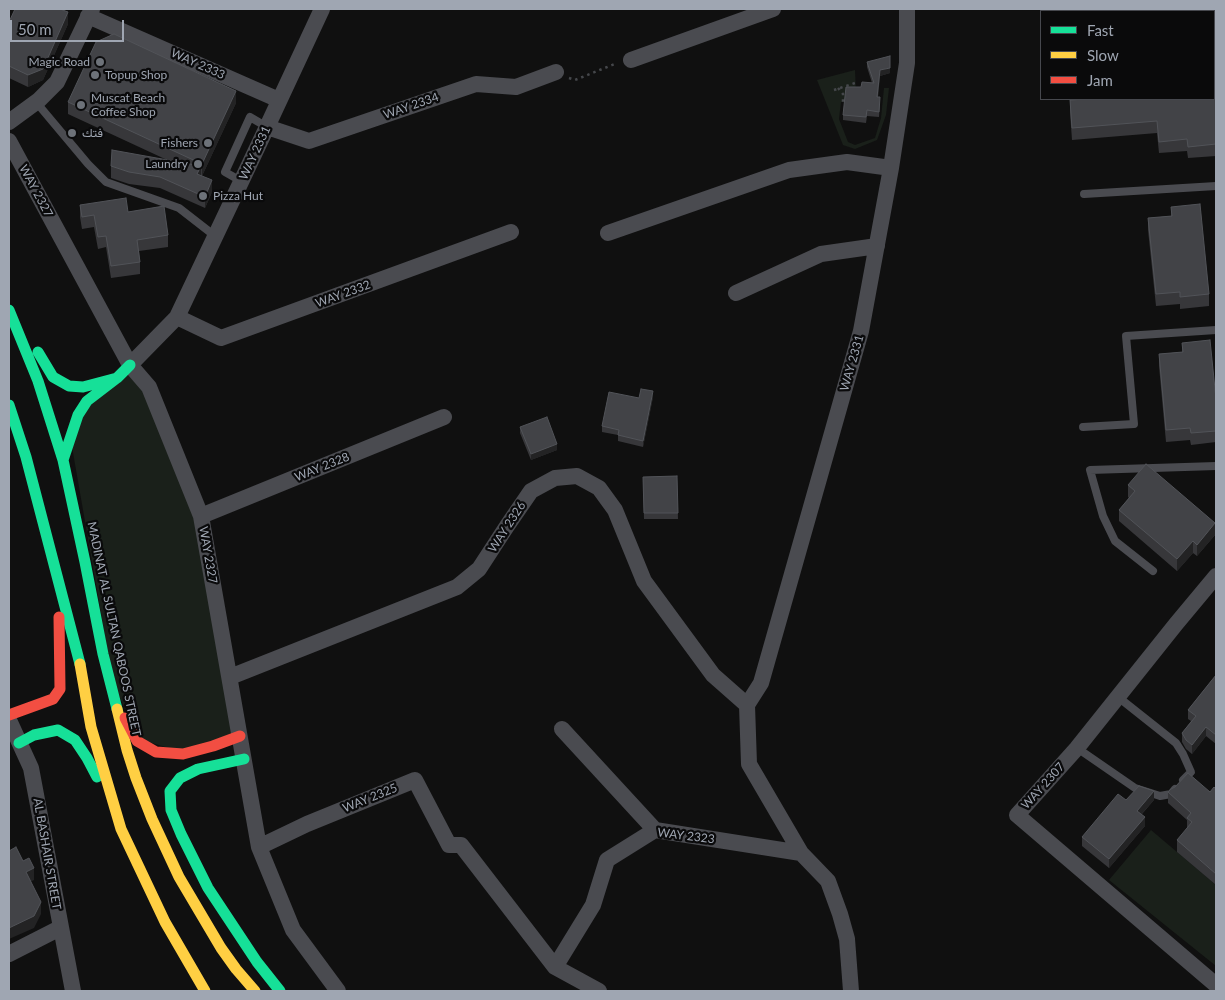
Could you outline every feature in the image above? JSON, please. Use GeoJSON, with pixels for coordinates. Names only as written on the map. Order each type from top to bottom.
{"type":"FeatureCollection","features":[{"type":"Feature","properties":{"kind":"main road"},"geometry":{"type":"LineString","coordinates":[[9,302],[53,377],[68,386],[83,387],[117,378]]}},
{"type":"Feature","properties":{"kind":"main road","name":"MADINAT AL SULTAN QABOOS STREET"},"geometry":{"type":"LineString","coordinates":[[9,310],[38,381],[63,460],[103,654],[136,778],[152,819],[179,877],[221,948],[255,991]]}},
{"type":"Feature","properties":{"kind":"main road"},"geometry":{"type":"LineString","coordinates":[[63,460],[78,415],[87,400],[117,378],[130,364]]}},
{"type":"Feature","properties":{"kind":"main road"},"geometry":{"type":"LineString","coordinates":[[9,405],[26,457],[59,581],[80,663],[91,727],[121,828],[165,922],[205,991]]}},
{"type":"Feature","properties":{"kind":"main road"},"geometry":{"type":"LineString","coordinates":[[9,715],[53,700],[60,689],[59,581]]}},
{"type":"Feature","properties":{"kind":"main road"},"geometry":{"type":"LineString","coordinates":[[110,683],[137,741],[156,752],[183,754],[240,736]]}},
{"type":"Feature","properties":{"kind":"main road"},"geometry":{"type":"LineString","coordinates":[[20,743],[34,735],[58,730],[75,740],[114,807]]}},
{"type":"Feature","properties":{"kind":"main road"},"geometry":{"type":"LineString","coordinates":[[244,759],[198,769],[180,778],[170,791],[171,810],[208,888],[257,962],[280,991]]}},
{"type":"Feature","properties":{"kind":"main road"},"geometry":{"type":"LineString","coordinates":[[179,877],[186,905],[231,980]]}},
{"type":"Feature","properties":{"kind":"street","name":"WAY 2331"},"geometry":{"type":"LineString","coordinates":[[130,364],[177,317],[322,9]]}},
{"type":"Feature","properties":{"kind":"street"},"geometry":{"type":"LineString","coordinates":[[631,60],[773,9]]}},
{"type":"Feature","properties":{"kind":"street","name":"WAY 2331"},"geometry":{"type":"LineString","coordinates":[[747,705],[761,683],[858,341],[891,168],[907,63],[907,9]]}},
{"type":"Feature","properties":{"kind":"street","name":"WAY 2333"},"geometry":{"type":"LineString","coordinates":[[9,122],[36,102],[57,82],[90,12],[279,100]]}},
{"type":"Feature","properties":{"kind":"street","name":"WAY 2334"},"geometry":{"type":"LineString","coordinates":[[267,127],[308,141],[476,84],[516,87],[556,72]]}},
{"type":"Feature","properties":{"kind":"street","name":"WAY 2327"},"geometry":{"type":"LineString","coordinates":[[9,141],[130,364],[149,386],[201,516],[259,847],[293,930],[338,991]]}},
{"type":"Feature","properties":{"kind":"street"},"geometry":{"type":"LineString","coordinates":[[608,234],[789,170],[847,162],[891,168]]}},
{"type":"Feature","properties":{"kind":"street","name":"WAY 2332"},"geometry":{"type":"LineString","coordinates":[[177,317],[221,338],[510,232]]}},
{"type":"Feature","properties":{"kind":"street"},"geometry":{"type":"LineString","coordinates":[[736,293],[821,254],[877,246]]}},
{"type":"Feature","properties":{"kind":"street","name":"WAY 2328"},"geometry":{"type":"LineString","coordinates":[[201,516],[444,417]]}},
{"type":"Feature","properties":{"kind":"street","name":"WAY 2326"},"geometry":{"type":"LineString","coordinates":[[230,677],[457,587],[479,569],[531,491],[555,478],[577,476],[599,488],[615,510],[644,582],[713,675],[747,705]]}},
{"type":"Feature","properties":{"kind":"street","name":"WAY 2307"},"geometry":{"type":"LineString","coordinates":[[1216,576],[1077,748],[1017,815],[1216,986]]}},
{"type":"Feature","properties":{"kind":"street"},"geometry":{"type":"LineString","coordinates":[[747,705],[749,764],[801,853],[828,881],[847,939],[851,991]]}},
{"type":"Feature","properties":{"kind":"street","name":"AL BASHAIR STREET"},"geometry":{"type":"LineString","coordinates":[[9,720],[31,768],[72,991]]}},
{"type":"Feature","properties":{"kind":"street"},"geometry":{"type":"LineString","coordinates":[[562,729],[655,830]]}},
{"type":"Feature","properties":{"kind":"street","name":"WAY 2325"},"geometry":{"type":"LineString","coordinates":[[259,847],[307,824],[415,780],[449,845],[461,845],[555,967]]}},
{"type":"Feature","properties":{"kind":"street","name":"WAY 2323"},"geometry":{"type":"LineString","coordinates":[[555,967],[593,905],[607,860],[655,830],[801,853]]}},
{"type":"Feature","properties":{"kind":"street"},"geometry":{"type":"LineString","coordinates":[[9,954],[60,928]]}},
{"type":"Feature","properties":{"kind":"street"},"geometry":{"type":"LineString","coordinates":[[555,967],[599,991]]}},
{"type":"Feature","properties":{"kind":"lane"},"geometry":{"type":"LineString","coordinates":[[36,102],[88,164],[106,182],[179,208],[215,236]]}},
{"type":"Feature","properties":{"kind":"lane"},"geometry":{"type":"LineString","coordinates":[[1084,194],[1216,186]]}},
{"type":"Feature","properties":{"kind":"lane"},"geometry":{"type":"LineString","coordinates":[[1083,427],[1134,424],[1126,336],[1216,330]]}},
{"type":"Feature","properties":{"kind":"lane"},"geometry":{"type":"LineString","coordinates":[[1153,571],[1115,541],[1103,516],[1090,470],[1216,466]]}},
{"type":"Feature","properties":{"kind":"lane"},"geometry":{"type":"LineString","coordinates":[[1077,748],[1135,788],[1160,796],[1171,794],[1191,772],[1176,743],[1118,697]]}},
{"type":"Feature","properties":{"kind":"path"},"geometry":{"type":"LineString","coordinates":[[556,72],[575,80],[619,62],[631,60]]}},
{"type":"Feature","properties":{"kind":"path"},"geometry":{"type":"LineString","coordinates":[[834,90],[855,83]]}},
{"type":"Feature","properties":{"kind":"path"},"geometry":{"type":"LineString","coordinates":[[838,88],[843,94],[843,102]]}},
{"type":"Feature","properties":{"kind":"shaded area"},"geometry":{"type":"Polygon","coordinates":[[[855,70],[856,94],[845,102],[841,102],[839,119],[848,142],[855,145],[875,138],[881,118],[884,88],[889,88],[886,115],[877,140],[855,149],[843,145],[817,80],[855,70]]]}},
{"type":"Feature","properties":{"kind":"shaded area"},"geometry":{"type":"Polygon","coordinates":[[[130,367],[147,387],[199,516],[238,735],[183,752],[138,739],[113,682],[71,441],[80,415],[130,367]]]}},
{"type":"Feature","properties":{"kind":"shaded area"},"geometry":{"type":"Polygon","coordinates":[[[1151,830],[1216,885],[1216,966],[1109,880],[1151,830]]]}},
{"type":"Feature","properties":{"kind":"building"},"geometry":{"type":"Polygon","coordinates":[[[15,9],[60,9],[68,12],[43,69],[28,75],[9,66],[9,22],[15,9]]]}},
{"type":"Feature","properties":{"kind":"building"},"geometry":{"type":"Polygon","coordinates":[[[114,34],[236,91],[202,164],[68,102],[96,42],[114,34]]]}},
{"type":"Feature","properties":{"kind":"building"},"geometry":{"type":"Polygon","coordinates":[[[890,56],[890,68],[880,70],[877,97],[880,97],[879,112],[867,110],[866,117],[843,115],[846,87],[861,87],[862,82],[874,83],[867,62],[890,56]]]}},
{"type":"Feature","properties":{"kind":"building"},"geometry":{"type":"Polygon","coordinates":[[[1216,83],[1216,144],[1188,147],[1187,139],[1159,142],[1157,121],[1072,128],[1070,100],[1215,100],[1216,83]]]}},
{"type":"Feature","properties":{"kind":"building"},"geometry":{"type":"Polygon","coordinates":[[[112,150],[201,166],[197,174],[212,180],[205,197],[160,177],[129,172],[111,166],[112,150]]]}},
{"type":"Feature","properties":{"kind":"building"},"geometry":{"type":"Polygon","coordinates":[[[126,198],[128,212],[164,206],[168,235],[137,240],[140,262],[111,266],[106,236],[98,237],[94,215],[82,217],[80,205],[126,198]]]}},
{"type":"Feature","properties":{"kind":"building"},"geometry":{"type":"Polygon","coordinates":[[[1200,204],[1209,294],[1180,297],[1180,292],[1156,294],[1148,218],[1172,216],[1171,207],[1200,204]]]}},
{"type":"Feature","properties":{"kind":"building"},"geometry":{"type":"Polygon","coordinates":[[[1210,340],[1216,399],[1216,431],[1191,433],[1190,428],[1166,430],[1159,354],[1183,352],[1182,343],[1210,340]]]}},
{"type":"Feature","properties":{"kind":"building"},"geometry":{"type":"Polygon","coordinates":[[[641,389],[653,391],[643,441],[618,435],[619,430],[602,426],[609,392],[639,398],[641,389]]]}},
{"type":"Feature","properties":{"kind":"building"},"geometry":{"type":"Polygon","coordinates":[[[547,417],[557,444],[531,454],[520,427],[547,417]]]}},
{"type":"Feature","properties":{"kind":"building"},"geometry":{"type":"Polygon","coordinates":[[[1146,464],[1215,523],[1197,545],[1193,541],[1177,559],[1119,510],[1135,491],[1128,485],[1146,464]]]}},
{"type":"Feature","properties":{"kind":"building"},"geometry":{"type":"Polygon","coordinates":[[[677,476],[678,513],[644,513],[643,477],[677,476]]]}},
{"type":"Feature","properties":{"kind":"building"},"geometry":{"type":"Polygon","coordinates":[[[1216,675],[1216,735],[1206,727],[1192,745],[1182,733],[1196,716],[1188,710],[1216,675]]]}},
{"type":"Feature","properties":{"kind":"building"},"geometry":{"type":"Polygon","coordinates":[[[1188,773],[1210,792],[1214,787],[1216,789],[1216,874],[1177,840],[1192,822],[1187,818],[1191,813],[1168,792],[1188,773]]]}},
{"type":"Feature","properties":{"kind":"building"},"geometry":{"type":"Polygon","coordinates":[[[1139,786],[1154,791],[1137,811],[1145,817],[1109,859],[1082,837],[1118,794],[1126,800],[1139,786]]]}},
{"type":"Feature","properties":{"kind":"building"},"geometry":{"type":"Polygon","coordinates":[[[16,847],[23,861],[29,858],[34,868],[26,872],[41,902],[34,916],[9,928],[9,851],[16,847]]]}},
{"type":"Feature","properties":{"kind":"traffic: fast"},"geometry":{"type":"LineString","coordinates":[[9,310],[38,381],[63,460],[103,654],[117,709]]}},
{"type":"Feature","properties":{"kind":"traffic: fast"},"geometry":{"type":"LineString","coordinates":[[38,352],[53,377],[69,386],[83,387],[117,378]]}},
{"type":"Feature","properties":{"kind":"traffic: fast"},"geometry":{"type":"LineString","coordinates":[[63,460],[78,415],[87,401],[117,378],[130,365]]}},
{"type":"Feature","properties":{"kind":"traffic: fast"},"geometry":{"type":"LineString","coordinates":[[9,405],[26,457],[80,664]]}},
{"type":"Feature","properties":{"kind":"traffic: fast"},"geometry":{"type":"LineString","coordinates":[[19,743],[34,735],[58,730],[75,740],[97,777]]}},
{"type":"Feature","properties":{"kind":"traffic: fast"},"geometry":{"type":"LineString","coordinates":[[244,759],[198,769],[180,778],[170,791],[171,810],[208,888],[257,962],[280,991]]}},
{"type":"Feature","properties":{"kind":"traffic: slow"},"geometry":{"type":"LineString","coordinates":[[80,664],[91,727],[121,829],[165,922],[205,991]]}},
{"type":"Feature","properties":{"kind":"traffic: slow"},"geometry":{"type":"LineString","coordinates":[[117,709],[136,778],[152,819],[179,877],[221,948],[255,991]]}},
{"type":"Feature","properties":{"kind":"traffic: jam"},"geometry":{"type":"LineString","coordinates":[[9,715],[53,699],[60,689],[59,617]]}},
{"type":"Feature","properties":{"kind":"traffic: jam"},"geometry":{"type":"LineString","coordinates":[[125,718],[137,741],[156,752],[183,754],[240,736]]}},
{"type":"Feature","properties":{"kind":"place","name":"Magic Road"},"geometry":{"type":"Point","coordinates":[100,62]}},
{"type":"Feature","properties":{"kind":"place","name":"Topup Shop"},"geometry":{"type":"Point","coordinates":[95,75]}},
{"type":"Feature","properties":{"kind":"place","name":"Muscat Beach Coffee Shop"},"geometry":{"type":"Point","coordinates":[81,105]}},
{"type":"Feature","properties":{"kind":"place","name":"فتك"},"geometry":{"type":"Point","coordinates":[72,133]}},
{"type":"Feature","properties":{"kind":"place","name":"Fishers"},"geometry":{"type":"Point","coordinates":[208,143]}},
{"type":"Feature","properties":{"kind":"place","name":"Laundry"},"geometry":{"type":"Point","coordinates":[198,164]}},
{"type":"Feature","properties":{"kind":"place","name":"Pizza Hut"},"geometry":{"type":"Point","coordinates":[203,196]}}]}
